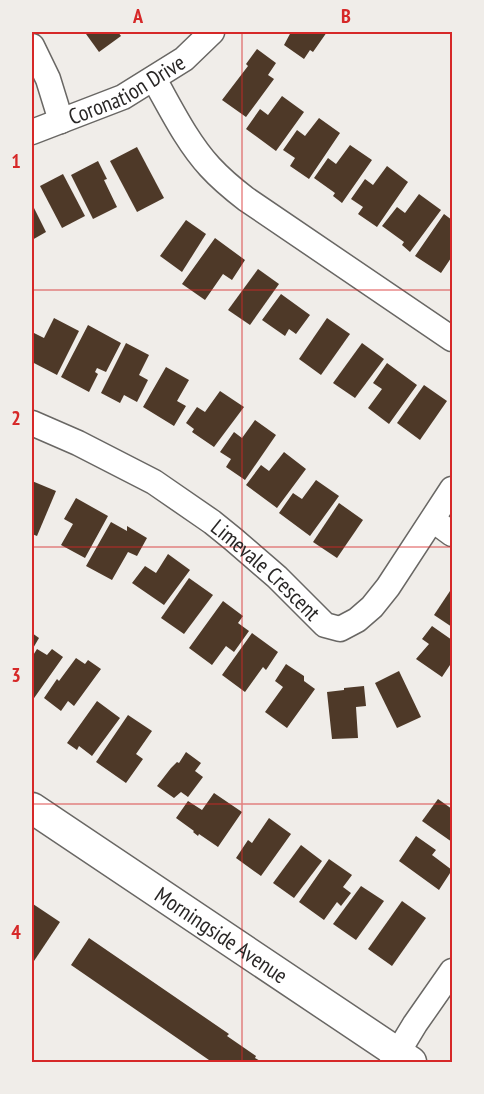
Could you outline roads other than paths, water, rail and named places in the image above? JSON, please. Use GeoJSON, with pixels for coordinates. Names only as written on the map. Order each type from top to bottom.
{"type":"FeatureCollection","features":[{"type":"Feature","properties":{"kind":"main road","name":"Morningside Avenue"},"geometry":{"type":"LineString","coordinates":[[32,808],[400,1059]]}},
{"type":"Feature","properties":{"kind":"street","name":"Coronation Drive"},"geometry":{"type":"LineString","coordinates":[[32,132],[123,97],[184,59],[212,32]]}},
{"type":"Feature","properties":{"kind":"street"},"geometry":{"type":"LineString","coordinates":[[32,46],[48,80],[61,121]]}},
{"type":"Feature","properties":{"kind":"street"},"geometry":{"type":"LineString","coordinates":[[154,79],[195,148],[208,166],[225,182],[246,199],[453,339]]}},
{"type":"Feature","properties":{"kind":"street","name":"Limevale Crescent"},"geometry":{"type":"LineString","coordinates":[[32,423],[134,470],[154,482],[233,539],[277,577],[325,625],[340,629],[357,620],[372,608],[453,489]]}},
{"type":"Feature","properties":{"kind":"street"},"geometry":{"type":"LineString","coordinates":[[433,520],[453,534]]}},
{"type":"Feature","properties":{"kind":"street"},"geometry":{"type":"LineString","coordinates":[[400,1059],[415,1024],[453,972]]}}]}
